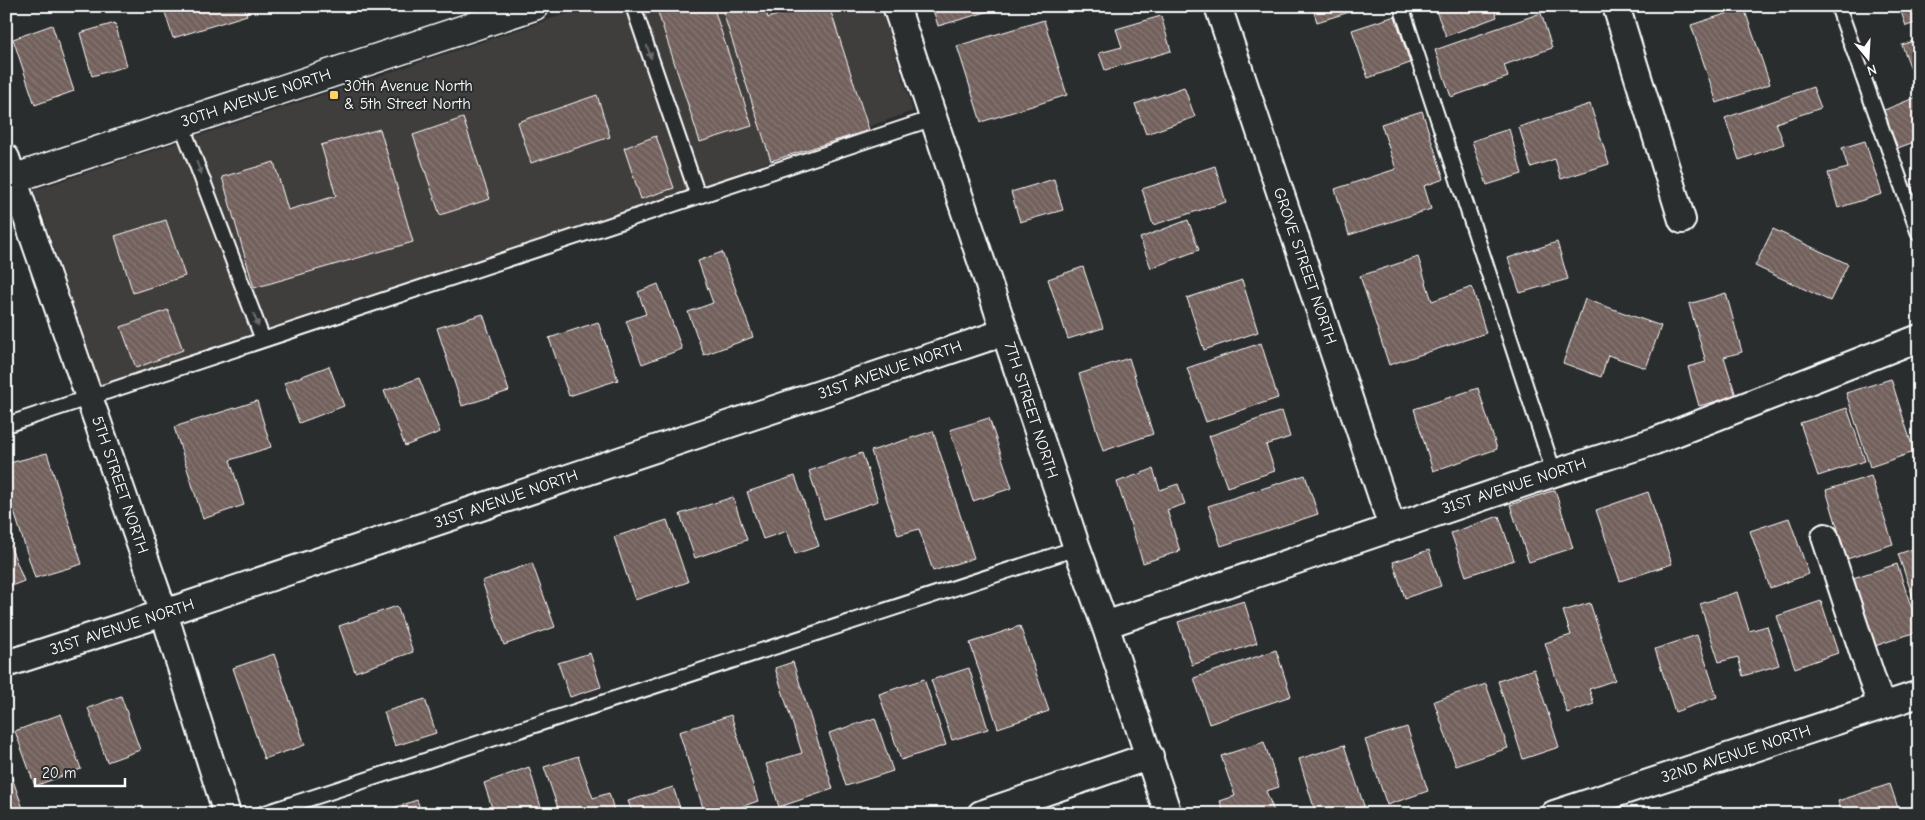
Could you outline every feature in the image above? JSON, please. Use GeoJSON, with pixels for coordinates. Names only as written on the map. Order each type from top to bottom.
{"type":"FeatureCollection","features":[{"type":"Feature","properties":{"kind":"street","name":"30TH AVENUE NORTH"},"geometry":{"type":"LineString","coordinates":[[9,172],[182,123],[534,6]]}},
{"type":"Feature","properties":{"kind":"street","name":"7TH STREET NORTH"},"geometry":{"type":"LineString","coordinates":[[896,6],[1168,814]]}},
{"type":"Feature","properties":{"kind":"street","name":"GROVE STREET NORTH"},"geometry":{"type":"LineString","coordinates":[[1218,6],[1392,527]]}},
{"type":"Feature","properties":{"kind":"street"},"geometry":{"type":"LineString","coordinates":[[1616,6],[1682,220]]}},
{"type":"Feature","properties":{"kind":"street","name":"5TH STREET NORTH"},"geometry":{"type":"LineString","coordinates":[[9,172],[164,613],[227,814]]}},
{"type":"Feature","properties":{"kind":"street","name":"31ST AVENUE NORTH"},"geometry":{"type":"LineString","coordinates":[[6,664],[1005,332]]}},
{"type":"Feature","properties":{"kind":"street","name":"31ST AVENUE NORTH"},"geometry":{"type":"LineString","coordinates":[[1105,625],[1554,472],[1655,441],[1919,338]]}},
{"type":"Feature","properties":{"kind":"street"},"geometry":{"type":"LineString","coordinates":[[1825,537],[1881,706]]}},
{"type":"Feature","properties":{"kind":"street","name":"32ND AVENUE NORTH"},"geometry":{"type":"LineString","coordinates":[[1554,814],[1919,694]]}},
{"type":"Feature","properties":{"kind":"street"},"geometry":{"type":"LineString","coordinates":[[981,814],[1150,756]]}},
{"type":"Feature","properties":{"kind":"lane"},"geometry":{"type":"LineString","coordinates":[[633,6],[698,196]]}},
{"type":"Feature","properties":{"kind":"lane"},"geometry":{"type":"LineString","coordinates":[[1401,6],[1554,472]]}},
{"type":"Feature","properties":{"kind":"lane"},"geometry":{"type":"LineString","coordinates":[[1838,6],[1919,234]]}},
{"type":"Feature","properties":{"kind":"lane"},"geometry":{"type":"LineString","coordinates":[[6,425],[934,118]]}},
{"type":"Feature","properties":{"kind":"lane"},"geometry":{"type":"LineString","coordinates":[[182,123],[263,340]]}},
{"type":"Feature","properties":{"kind":"lane"},"geometry":{"type":"LineString","coordinates":[[262,814],[1077,548]]}},
{"type":"Feature","properties":{"kind":"shaded area"},"geometry":{"type":"Polygon","coordinates":[[[590,6],[880,6],[913,111],[105,397],[34,190],[590,6]]]}},
{"type":"Feature","properties":{"kind":"building"},"geometry":{"type":"Polygon","coordinates":[[[163,6],[244,6],[247,15],[173,38],[163,6]]]}},
{"type":"Feature","properties":{"kind":"building"},"geometry":{"type":"Polygon","coordinates":[[[656,6],[713,6],[752,126],[700,142],[656,6]]]}},
{"type":"Feature","properties":{"kind":"building"},"geometry":{"type":"Polygon","coordinates":[[[730,6],[764,6],[768,18],[806,6],[829,6],[869,130],[771,161],[722,9],[730,6]]]}},
{"type":"Feature","properties":{"kind":"building"},"geometry":{"type":"Polygon","coordinates":[[[932,6],[1007,6],[938,26],[932,6]]]}},
{"type":"Feature","properties":{"kind":"building"},"geometry":{"type":"Polygon","coordinates":[[[1312,6],[1369,6],[1317,22],[1312,6]]]}},
{"type":"Feature","properties":{"kind":"building"},"geometry":{"type":"Polygon","coordinates":[[[1434,6],[1493,6],[1497,17],[1446,36],[1434,6]]]}},
{"type":"Feature","properties":{"kind":"building"},"geometry":{"type":"Polygon","coordinates":[[[1899,6],[1919,6],[1919,22],[1906,26],[1899,6]]]}},
{"type":"Feature","properties":{"kind":"building"},"geometry":{"type":"Polygon","coordinates":[[[1744,8],[1770,84],[1717,103],[1691,25],[1744,8]]]}},
{"type":"Feature","properties":{"kind":"building"},"geometry":{"type":"Polygon","coordinates":[[[1541,13],[1552,48],[1504,65],[1508,77],[1451,97],[1435,50],[1541,13]]]}},
{"type":"Feature","properties":{"kind":"building"},"geometry":{"type":"Polygon","coordinates":[[[1161,16],[1171,51],[1105,70],[1099,53],[1122,47],[1116,29],[1161,16]]]}},
{"type":"Feature","properties":{"kind":"building"},"geometry":{"type":"Polygon","coordinates":[[[1395,16],[1410,63],[1368,78],[1352,30],[1395,16]]]}},
{"type":"Feature","properties":{"kind":"building"},"geometry":{"type":"Polygon","coordinates":[[[1044,20],[1067,95],[981,122],[957,46],[1044,20]]]}},
{"type":"Feature","properties":{"kind":"building"},"geometry":{"type":"Polygon","coordinates":[[[115,23],[127,66],[92,76],[80,33],[115,23]]]}},
{"type":"Feature","properties":{"kind":"building"},"geometry":{"type":"Polygon","coordinates":[[[52,25],[74,91],[35,105],[13,39],[52,25]]]}},
{"type":"Feature","properties":{"kind":"building"},"geometry":{"type":"Polygon","coordinates":[[[1919,39],[1919,76],[1914,77],[1902,45],[1919,39]]]}},
{"type":"Feature","properties":{"kind":"building"},"geometry":{"type":"Polygon","coordinates":[[[1184,87],[1195,117],[1146,134],[1135,104],[1184,87]]]}},
{"type":"Feature","properties":{"kind":"building"},"geometry":{"type":"Polygon","coordinates":[[[1813,87],[1821,108],[1776,123],[1784,144],[1739,160],[1725,118],[1813,87]]]}},
{"type":"Feature","properties":{"kind":"building"},"geometry":{"type":"Polygon","coordinates":[[[597,95],[610,137],[531,163],[518,122],[597,95]]]}},
{"type":"Feature","properties":{"kind":"building"},"geometry":{"type":"Polygon","coordinates":[[[1919,96],[1919,140],[1898,148],[1882,111],[1919,96]]]}},
{"type":"Feature","properties":{"kind":"building"},"geometry":{"type":"Polygon","coordinates":[[[1590,104],[1609,164],[1561,179],[1555,159],[1531,167],[1519,127],[1590,104]]]}},
{"type":"Feature","properties":{"kind":"building"},"geometry":{"type":"Polygon","coordinates":[[[1422,111],[1444,179],[1424,186],[1431,209],[1349,235],[1335,189],[1396,169],[1381,124],[1422,111]]]}},
{"type":"Feature","properties":{"kind":"building"},"geometry":{"type":"Polygon","coordinates":[[[463,118],[490,199],[440,215],[413,135],[463,118]]]}},
{"type":"Feature","properties":{"kind":"building"},"geometry":{"type":"Polygon","coordinates":[[[380,129],[413,242],[254,288],[222,177],[274,162],[288,210],[336,196],[321,145],[380,129]]]}},
{"type":"Feature","properties":{"kind":"building"},"geometry":{"type":"Polygon","coordinates":[[[1509,129],[1522,174],[1487,185],[1472,141],[1509,129]]]}},
{"type":"Feature","properties":{"kind":"building"},"geometry":{"type":"Polygon","coordinates":[[[656,136],[674,188],[641,199],[624,148],[656,136]]]}},
{"type":"Feature","properties":{"kind":"building"},"geometry":{"type":"Polygon","coordinates":[[[1865,141],[1882,194],[1838,208],[1828,173],[1848,168],[1842,148],[1865,141]]]}},
{"type":"Feature","properties":{"kind":"building"},"geometry":{"type":"Polygon","coordinates":[[[1215,166],[1226,202],[1153,225],[1142,189],[1215,166]]]}},
{"type":"Feature","properties":{"kind":"building"},"geometry":{"type":"Polygon","coordinates":[[[1054,179],[1063,210],[1020,222],[1011,192],[1054,179]]]}},
{"type":"Feature","properties":{"kind":"building"},"geometry":{"type":"Polygon","coordinates":[[[166,220],[185,276],[133,293],[115,236],[166,220]]]}},
{"type":"Feature","properties":{"kind":"building"},"geometry":{"type":"Polygon","coordinates":[[[1188,220],[1199,250],[1151,268],[1140,238],[1188,220]]]}},
{"type":"Feature","properties":{"kind":"building"},"geometry":{"type":"Polygon","coordinates":[[[1773,229],[1848,264],[1830,301],[1755,266],[1773,229]]]}},
{"type":"Feature","properties":{"kind":"building"},"geometry":{"type":"Polygon","coordinates":[[[1557,242],[1568,279],[1520,293],[1508,258],[1557,242]]]}},
{"type":"Feature","properties":{"kind":"building"},"geometry":{"type":"Polygon","coordinates":[[[722,252],[753,337],[704,355],[688,312],[713,303],[698,261],[722,252]]]}},
{"type":"Feature","properties":{"kind":"building"},"geometry":{"type":"Polygon","coordinates":[[[1418,257],[1432,301],[1472,287],[1486,333],[1389,365],[1360,276],[1418,257]]]}},
{"type":"Feature","properties":{"kind":"building"},"geometry":{"type":"Polygon","coordinates":[[[1083,267],[1103,328],[1068,339],[1048,279],[1083,267]]]}},
{"type":"Feature","properties":{"kind":"building"},"geometry":{"type":"Polygon","coordinates":[[[1242,280],[1258,332],[1204,350],[1187,298],[1242,280]]]}},
{"type":"Feature","properties":{"kind":"building"},"geometry":{"type":"Polygon","coordinates":[[[658,284],[682,349],[642,364],[626,321],[646,314],[638,292],[658,284]]]}},
{"type":"Feature","properties":{"kind":"building"},"geometry":{"type":"Polygon","coordinates":[[[1726,293],[1742,352],[1724,357],[1736,396],[1699,406],[1688,367],[1706,362],[1689,304],[1726,293]]]}},
{"type":"Feature","properties":{"kind":"building"},"geometry":{"type":"Polygon","coordinates":[[[1585,299],[1661,326],[1646,368],[1608,355],[1601,377],[1563,363],[1585,299]]]}},
{"type":"Feature","properties":{"kind":"building"},"geometry":{"type":"Polygon","coordinates":[[[168,310],[183,350],[136,368],[121,327],[168,310]]]}},
{"type":"Feature","properties":{"kind":"building"},"geometry":{"type":"Polygon","coordinates":[[[483,314],[509,391],[462,406],[437,328],[483,314]]]}},
{"type":"Feature","properties":{"kind":"building"},"geometry":{"type":"Polygon","coordinates":[[[598,322],[618,380],[569,396],[549,338],[598,322]]]}},
{"type":"Feature","properties":{"kind":"building"},"geometry":{"type":"Polygon","coordinates":[[[1261,343],[1278,398],[1206,422],[1187,368],[1261,343]]]}},
{"type":"Feature","properties":{"kind":"building"},"geometry":{"type":"Polygon","coordinates":[[[1129,358],[1153,434],[1103,451],[1079,374],[1129,358]]]}},
{"type":"Feature","properties":{"kind":"building"},"geometry":{"type":"Polygon","coordinates":[[[329,366],[344,406],[299,423],[284,383],[329,366]]]}},
{"type":"Feature","properties":{"kind":"building"},"geometry":{"type":"Polygon","coordinates":[[[419,378],[440,432],[405,446],[384,391],[419,378]]]}},
{"type":"Feature","properties":{"kind":"building"},"geometry":{"type":"Polygon","coordinates":[[[1891,379],[1914,452],[1870,467],[1846,393],[1891,379]]]}},
{"type":"Feature","properties":{"kind":"building"},"geometry":{"type":"Polygon","coordinates":[[[1478,388],[1497,449],[1433,471],[1414,409],[1478,388]]]}},
{"type":"Feature","properties":{"kind":"building"},"geometry":{"type":"Polygon","coordinates":[[[257,401],[271,447],[230,460],[244,505],[203,519],[174,427],[257,401]]]}},
{"type":"Feature","properties":{"kind":"building"},"geometry":{"type":"Polygon","coordinates":[[[1847,408],[1865,461],[1818,476],[1800,423],[1847,408]]]}},
{"type":"Feature","properties":{"kind":"building"},"geometry":{"type":"Polygon","coordinates":[[[1282,411],[1290,437],[1266,445],[1275,471],[1227,487],[1209,436],[1282,411]]]}},
{"type":"Feature","properties":{"kind":"building"},"geometry":{"type":"Polygon","coordinates":[[[989,418],[1012,488],[973,501],[950,430],[989,418]]]}},
{"type":"Feature","properties":{"kind":"building"},"geometry":{"type":"Polygon","coordinates":[[[933,431],[974,558],[933,571],[919,529],[898,535],[871,451],[933,431]]]}},
{"type":"Feature","properties":{"kind":"building"},"geometry":{"type":"Polygon","coordinates":[[[47,453],[82,564],[35,578],[6,486],[6,464],[47,453]]]}},
{"type":"Feature","properties":{"kind":"building"},"geometry":{"type":"Polygon","coordinates":[[[862,453],[878,501],[824,519],[809,471],[862,453]]]}},
{"type":"Feature","properties":{"kind":"building"},"geometry":{"type":"Polygon","coordinates":[[[1153,469],[1160,490],[1178,484],[1185,504],[1167,510],[1180,551],[1143,563],[1117,482],[1153,469]]]}},
{"type":"Feature","properties":{"kind":"building"},"geometry":{"type":"Polygon","coordinates":[[[1305,475],[1318,514],[1221,546],[1208,506],[1305,475]]]}},
{"type":"Feature","properties":{"kind":"building"},"geometry":{"type":"Polygon","coordinates":[[[795,476],[819,546],[795,554],[787,531],[763,539],[747,492],[795,476]]]}},
{"type":"Feature","properties":{"kind":"building"},"geometry":{"type":"Polygon","coordinates":[[[1871,476],[1893,544],[1847,559],[1826,490],[1871,476]]]}},
{"type":"Feature","properties":{"kind":"building"},"geometry":{"type":"Polygon","coordinates":[[[1555,490],[1573,548],[1529,562],[1510,505],[1555,490]]]}},
{"type":"Feature","properties":{"kind":"building"},"geometry":{"type":"Polygon","coordinates":[[[1648,492],[1672,564],[1620,581],[1596,510],[1648,492]]]}},
{"type":"Feature","properties":{"kind":"building"},"geometry":{"type":"Polygon","coordinates":[[[733,497],[747,540],[695,558],[680,514],[733,497]]]}},
{"type":"Feature","properties":{"kind":"building"},"geometry":{"type":"Polygon","coordinates":[[[1499,516],[1514,560],[1466,576],[1451,533],[1499,516]]]}},
{"type":"Feature","properties":{"kind":"building"},"geometry":{"type":"Polygon","coordinates":[[[1789,518],[1809,574],[1770,588],[1750,531],[1789,518]]]}},
{"type":"Feature","properties":{"kind":"building"},"geometry":{"type":"Polygon","coordinates":[[[667,520],[688,582],[635,600],[614,537],[667,520]]]}},
{"type":"Feature","properties":{"kind":"building"},"geometry":{"type":"Polygon","coordinates":[[[6,535],[24,581],[6,588],[6,535]]]}},
{"type":"Feature","properties":{"kind":"building"},"geometry":{"type":"Polygon","coordinates":[[[1919,547],[1919,614],[1898,554],[1919,547]]]}},
{"type":"Feature","properties":{"kind":"building"},"geometry":{"type":"Polygon","coordinates":[[[1429,550],[1441,586],[1405,598],[1393,562],[1429,550]]]}},
{"type":"Feature","properties":{"kind":"building"},"geometry":{"type":"Polygon","coordinates":[[[532,563],[555,627],[504,645],[482,581],[532,563]]]}},
{"type":"Feature","properties":{"kind":"building"},"geometry":{"type":"Polygon","coordinates":[[[1897,564],[1919,631],[1875,646],[1853,578],[1897,564]]]}},
{"type":"Feature","properties":{"kind":"building"},"geometry":{"type":"Polygon","coordinates":[[[1737,592],[1749,631],[1767,626],[1779,665],[1743,676],[1738,657],[1719,662],[1700,604],[1737,592]]]}},
{"type":"Feature","properties":{"kind":"building"},"geometry":{"type":"Polygon","coordinates":[[[1244,601],[1257,643],[1192,665],[1178,622],[1244,601]]]}},
{"type":"Feature","properties":{"kind":"building"},"geometry":{"type":"Polygon","coordinates":[[[1821,601],[1838,653],[1795,668],[1777,616],[1821,601]]]}},
{"type":"Feature","properties":{"kind":"building"},"geometry":{"type":"Polygon","coordinates":[[[1590,603],[1615,680],[1589,689],[1594,704],[1567,713],[1545,643],[1571,635],[1563,611],[1590,603]]]}},
{"type":"Feature","properties":{"kind":"building"},"geometry":{"type":"Polygon","coordinates":[[[397,606],[413,652],[355,672],[339,626],[397,606]]]}},
{"type":"Feature","properties":{"kind":"building"},"geometry":{"type":"Polygon","coordinates":[[[1020,626],[1049,711],[998,728],[970,643],[1020,626]]]}},
{"type":"Feature","properties":{"kind":"building"},"geometry":{"type":"Polygon","coordinates":[[[1697,635],[1717,697],[1675,712],[1655,649],[1697,635]]]}},
{"type":"Feature","properties":{"kind":"building"},"geometry":{"type":"Polygon","coordinates":[[[1276,650],[1291,696],[1209,724],[1194,678],[1276,650]]]}},
{"type":"Feature","properties":{"kind":"building"},"geometry":{"type":"Polygon","coordinates":[[[590,653],[601,687],[570,697],[558,663],[590,653]]]}},
{"type":"Feature","properties":{"kind":"building"},"geometry":{"type":"Polygon","coordinates":[[[274,654],[305,745],[264,759],[233,668],[274,654]]]}},
{"type":"Feature","properties":{"kind":"building"},"geometry":{"type":"Polygon","coordinates":[[[793,662],[833,789],[779,807],[766,764],[802,753],[775,668],[793,662]]]}},
{"type":"Feature","properties":{"kind":"building"},"geometry":{"type":"Polygon","coordinates":[[[969,668],[988,729],[952,740],[931,680],[969,668]]]}},
{"type":"Feature","properties":{"kind":"building"},"geometry":{"type":"Polygon","coordinates":[[[1534,669],[1559,747],[1523,759],[1498,681],[1534,669]]]}},
{"type":"Feature","properties":{"kind":"building"},"geometry":{"type":"Polygon","coordinates":[[[924,679],[946,745],[901,760],[879,694],[924,679]]]}},
{"type":"Feature","properties":{"kind":"building"},"geometry":{"type":"Polygon","coordinates":[[[1486,684],[1508,748],[1456,766],[1434,701],[1486,684]]]}},
{"type":"Feature","properties":{"kind":"building"},"geometry":{"type":"Polygon","coordinates":[[[121,696],[140,750],[107,762],[88,708],[121,696]]]}},
{"type":"Feature","properties":{"kind":"building"},"geometry":{"type":"Polygon","coordinates":[[[425,699],[436,733],[395,746],[384,712],[425,699]]]}},
{"type":"Feature","properties":{"kind":"building"},"geometry":{"type":"Polygon","coordinates":[[[61,714],[81,769],[35,786],[15,731],[61,714]]]}},
{"type":"Feature","properties":{"kind":"building"},"geometry":{"type":"Polygon","coordinates":[[[731,715],[758,801],[720,814],[705,814],[679,732],[731,715]]]}},
{"type":"Feature","properties":{"kind":"building"},"geometry":{"type":"Polygon","coordinates":[[[875,718],[893,771],[846,786],[829,733],[875,718]]]}},
{"type":"Feature","properties":{"kind":"building"},"geometry":{"type":"Polygon","coordinates":[[[1407,727],[1428,791],[1387,805],[1365,740],[1407,727]]]}},
{"type":"Feature","properties":{"kind":"building"},"geometry":{"type":"Polygon","coordinates":[[[1264,742],[1279,787],[1266,791],[1275,814],[1224,814],[1220,801],[1235,796],[1221,756],[1264,742]]]}},
{"type":"Feature","properties":{"kind":"building"},"geometry":{"type":"Polygon","coordinates":[[[1344,745],[1364,806],[1340,814],[1316,814],[1299,759],[1344,745]]]}},
{"type":"Feature","properties":{"kind":"building"},"geometry":{"type":"Polygon","coordinates":[[[578,756],[593,798],[609,793],[615,814],[560,814],[544,767],[578,756]]]}},
{"type":"Feature","properties":{"kind":"building"},"geometry":{"type":"Polygon","coordinates":[[[6,761],[25,814],[6,814],[6,761]]]}},
{"type":"Feature","properties":{"kind":"building"},"geometry":{"type":"Polygon","coordinates":[[[529,767],[543,814],[494,814],[484,783],[529,767]]]}},
{"type":"Feature","properties":{"kind":"building"},"geometry":{"type":"Polygon","coordinates":[[[1890,784],[1900,814],[1842,814],[1838,801],[1890,784]]]}},
{"type":"Feature","properties":{"kind":"building"},"geometry":{"type":"Polygon","coordinates":[[[673,787],[682,814],[633,814],[628,801],[673,787]]]}},
{"type":"Feature","properties":{"kind":"building"},"geometry":{"type":"Polygon","coordinates":[[[417,800],[422,814],[376,814],[417,800]]]}},
{"type":"Feature","properties":{"kind":"place","name":"30th Avenue North & 5th Street North"},"geometry":{"type":"Point","coordinates":[334,95]}}]}
